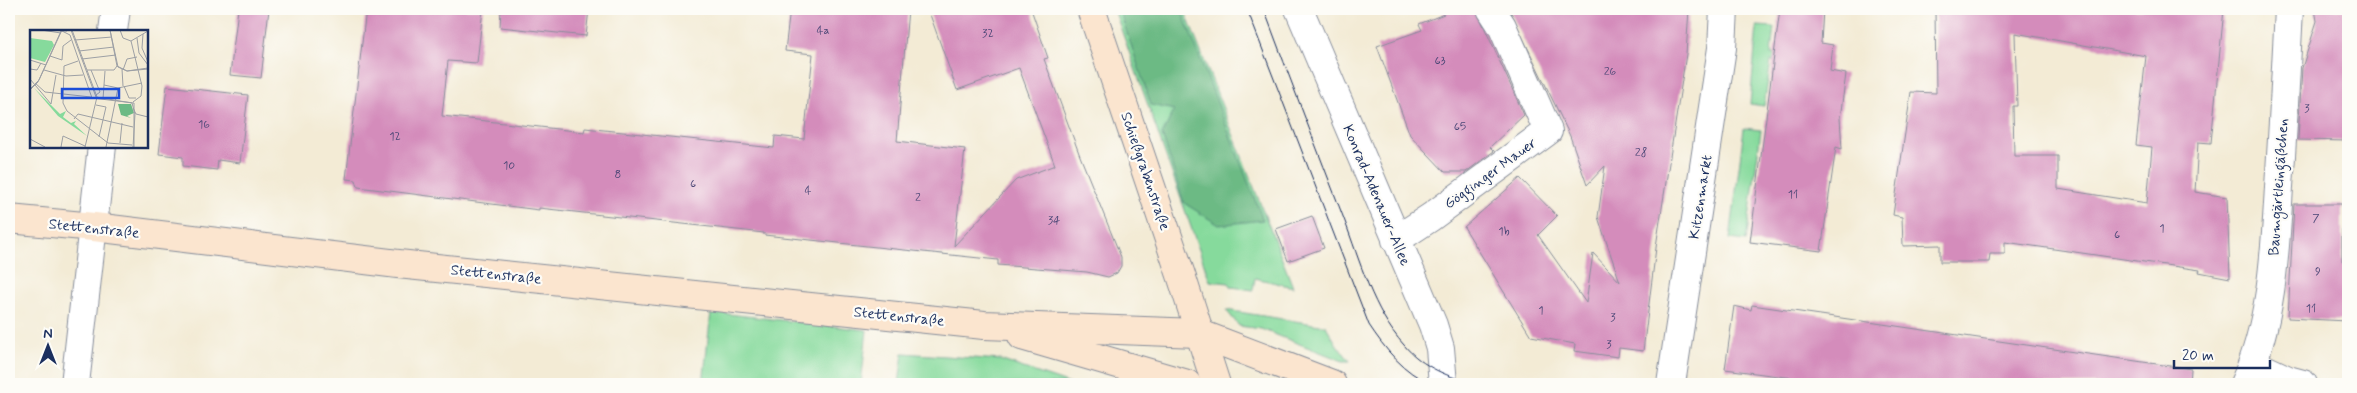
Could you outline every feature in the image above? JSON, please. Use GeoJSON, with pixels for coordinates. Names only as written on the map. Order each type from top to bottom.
{"type":"FeatureCollection","features":[{"type":"Feature","properties":{"kind":"street"},"geometry":{"type":"LineString","coordinates":[[113,30],[116,9]]}},
{"type":"Feature","properties":{"kind":"street","name":"Schießgrabenstraße"},"geometry":{"type":"LineString","coordinates":[[1090,9],[1182,278],[1198,333],[1216,384]]}},
{"type":"Feature","properties":{"kind":"street","name":"Konrad-Adenauer-Allee"},"geometry":{"type":"LineString","coordinates":[[1299,9],[1433,325],[1440,348],[1442,384]]}},
{"type":"Feature","properties":{"kind":"street","name":"Gögginger Mauer"},"geometry":{"type":"LineString","coordinates":[[1396,240],[1431,217],[1548,131],[1502,26],[1491,9]]}},
{"type":"Feature","properties":{"kind":"street","name":"Kitzenmarkt"},"geometry":{"type":"LineString","coordinates":[[1671,384],[1720,66],[1724,9]]}},
{"type":"Feature","properties":{"kind":"street","name":"Baumgärtleingäßchen"},"geometry":{"type":"LineString","coordinates":[[2249,374],[2268,310],[2289,9]]}},
{"type":"Feature","properties":{"kind":"street"},"geometry":{"type":"LineString","coordinates":[[75,384],[102,148]]}},
{"type":"Feature","properties":{"kind":"street","name":"Stettenstraße"},"geometry":{"type":"LineString","coordinates":[[9,219],[94,227],[398,264],[984,325],[1198,333],[1332,384]]}},
{"type":"Feature","properties":{"kind":"street","name":"Stettenstraße"},"geometry":{"type":"LineString","coordinates":[[984,325],[1187,384]]}},
{"type":"Feature","properties":{"kind":"street"},"geometry":{"type":"LineString","coordinates":[[2249,374],[2303,384]]}},
{"type":"Feature","properties":{"kind":"green space"},"geometry":{"type":"Polygon","coordinates":[[[1114,9],[1184,9],[1293,287],[1255,278],[1253,290],[1232,287],[1229,283],[1210,281],[1114,9]]]}},
{"type":"Feature","properties":{"kind":"green space"},"geometry":{"type":"Polygon","coordinates":[[[1119,9],[1181,9],[1263,220],[1219,225],[1184,203],[1162,135],[1174,110],[1151,105],[1119,9]]]}},
{"type":"Feature","properties":{"kind":"green space"},"geometry":{"type":"Polygon","coordinates":[[[1757,26],[1774,27],[1771,54],[1780,55],[1779,62],[1771,61],[1764,106],[1750,104],[1757,26]]]}},
{"type":"Feature","properties":{"kind":"green space"},"geometry":{"type":"Polygon","coordinates":[[[1744,128],[1761,130],[1746,241],[1730,239],[1744,128]]]}},
{"type":"Feature","properties":{"kind":"green space"},"geometry":{"type":"Polygon","coordinates":[[[1226,310],[1326,326],[1337,345],[1350,361],[1343,361],[1261,329],[1239,326],[1226,310]]]}},
{"type":"Feature","properties":{"kind":"green space"},"geometry":{"type":"Polygon","coordinates":[[[711,312],[867,330],[861,384],[703,384],[711,312]]]}},
{"type":"Feature","properties":{"kind":"green space"},"geometry":{"type":"Polygon","coordinates":[[[903,353],[1000,360],[1070,384],[899,384],[903,353]]]}},
{"type":"Feature","properties":{"kind":"building"},"geometry":{"type":"Polygon","coordinates":[[[238,9],[269,9],[261,78],[230,75],[238,9]]]}},
{"type":"Feature","properties":{"kind":"building"},"geometry":{"type":"Polygon","coordinates":[[[366,9],[483,9],[477,63],[448,61],[442,116],[584,132],[585,128],[774,148],[775,136],[804,139],[813,54],[785,51],[790,9],[908,9],[897,141],[965,149],[954,246],[1016,180],[1055,165],[1019,68],[957,90],[928,9],[1031,9],[1048,58],[1044,59],[1080,156],[1121,257],[1121,266],[1117,273],[1108,277],[1087,272],[998,265],[998,260],[764,235],[764,233],[539,208],[539,210],[358,187],[356,180],[346,179],[366,9]]]}},
{"type":"Feature","properties":{"kind":"building"},"geometry":{"type":"Polygon","coordinates":[[[501,9],[589,9],[586,36],[500,27],[501,9]]]}},
{"type":"Feature","properties":{"kind":"building"},"geometry":{"type":"Polygon","coordinates":[[[1442,9],[1476,9],[1524,115],[1490,147],[1494,151],[1466,172],[1445,172],[1410,135],[1377,46],[1422,30],[1419,24],[1444,14],[1442,9]]]}},
{"type":"Feature","properties":{"kind":"building"},"geometry":{"type":"Polygon","coordinates":[[[1509,9],[1689,9],[1686,54],[1657,240],[1643,351],[1619,348],[1618,357],[1574,351],[1575,344],[1531,336],[1464,227],[1520,178],[1557,216],[1538,235],[1586,303],[1593,253],[1620,282],[1598,217],[1605,166],[1587,185],[1570,136],[1509,9]]]}},
{"type":"Feature","properties":{"kind":"building"},"geometry":{"type":"Polygon","coordinates":[[[1780,9],[1823,9],[1821,43],[1833,45],[1830,71],[1846,74],[1840,118],[1842,149],[1836,147],[1821,251],[1750,242],[1780,9]]]}},
{"type":"Feature","properties":{"kind":"building"},"geometry":{"type":"Polygon","coordinates":[[[1935,9],[2224,9],[2211,143],[2198,142],[2195,192],[2227,197],[2230,278],[2199,272],[2200,270],[2005,242],[2005,254],[1990,254],[1989,262],[1940,262],[1940,245],[1903,246],[1902,217],[1893,215],[1911,92],[1936,93],[1935,9]],[[2015,33],[2017,106],[2013,106],[2014,156],[2058,156],[2058,189],[2147,203],[2152,147],[2136,145],[2146,56],[2015,33]]]}},
{"type":"Feature","properties":{"kind":"building"},"geometry":{"type":"Polygon","coordinates":[[[2315,9],[2348,9],[2348,141],[2298,140],[2302,68],[2317,21],[2315,9]]]}},
{"type":"Feature","properties":{"kind":"building"},"geometry":{"type":"Polygon","coordinates":[[[167,86],[248,95],[240,163],[218,160],[217,170],[183,166],[183,157],[159,154],[167,86]]]}},
{"type":"Feature","properties":{"kind":"building"},"geometry":{"type":"Polygon","coordinates":[[[2294,204],[2342,204],[2342,261],[2346,262],[2346,321],[2288,318],[2294,204]]]}},
{"type":"Feature","properties":{"kind":"building"},"geometry":{"type":"Polygon","coordinates":[[[1312,216],[1324,248],[1288,261],[1276,229],[1312,216]]]}},
{"type":"Feature","properties":{"kind":"building"},"geometry":{"type":"Polygon","coordinates":[[[1752,305],[2191,369],[2190,384],[1838,384],[1725,369],[1734,306],[1751,310],[1752,305]]]}},
{"type":"Feature","properties":{"kind":"tram line"},"geometry":{"type":"LineString","coordinates":[[1247,9],[1369,325],[1395,359],[1412,373],[1431,384]]}},
{"type":"Feature","properties":{"kind":"tram line"},"geometry":{"type":"LineString","coordinates":[[1264,9],[1368,285],[1384,317],[1393,332],[1419,360],[1447,375],[1477,384]]}}]}
